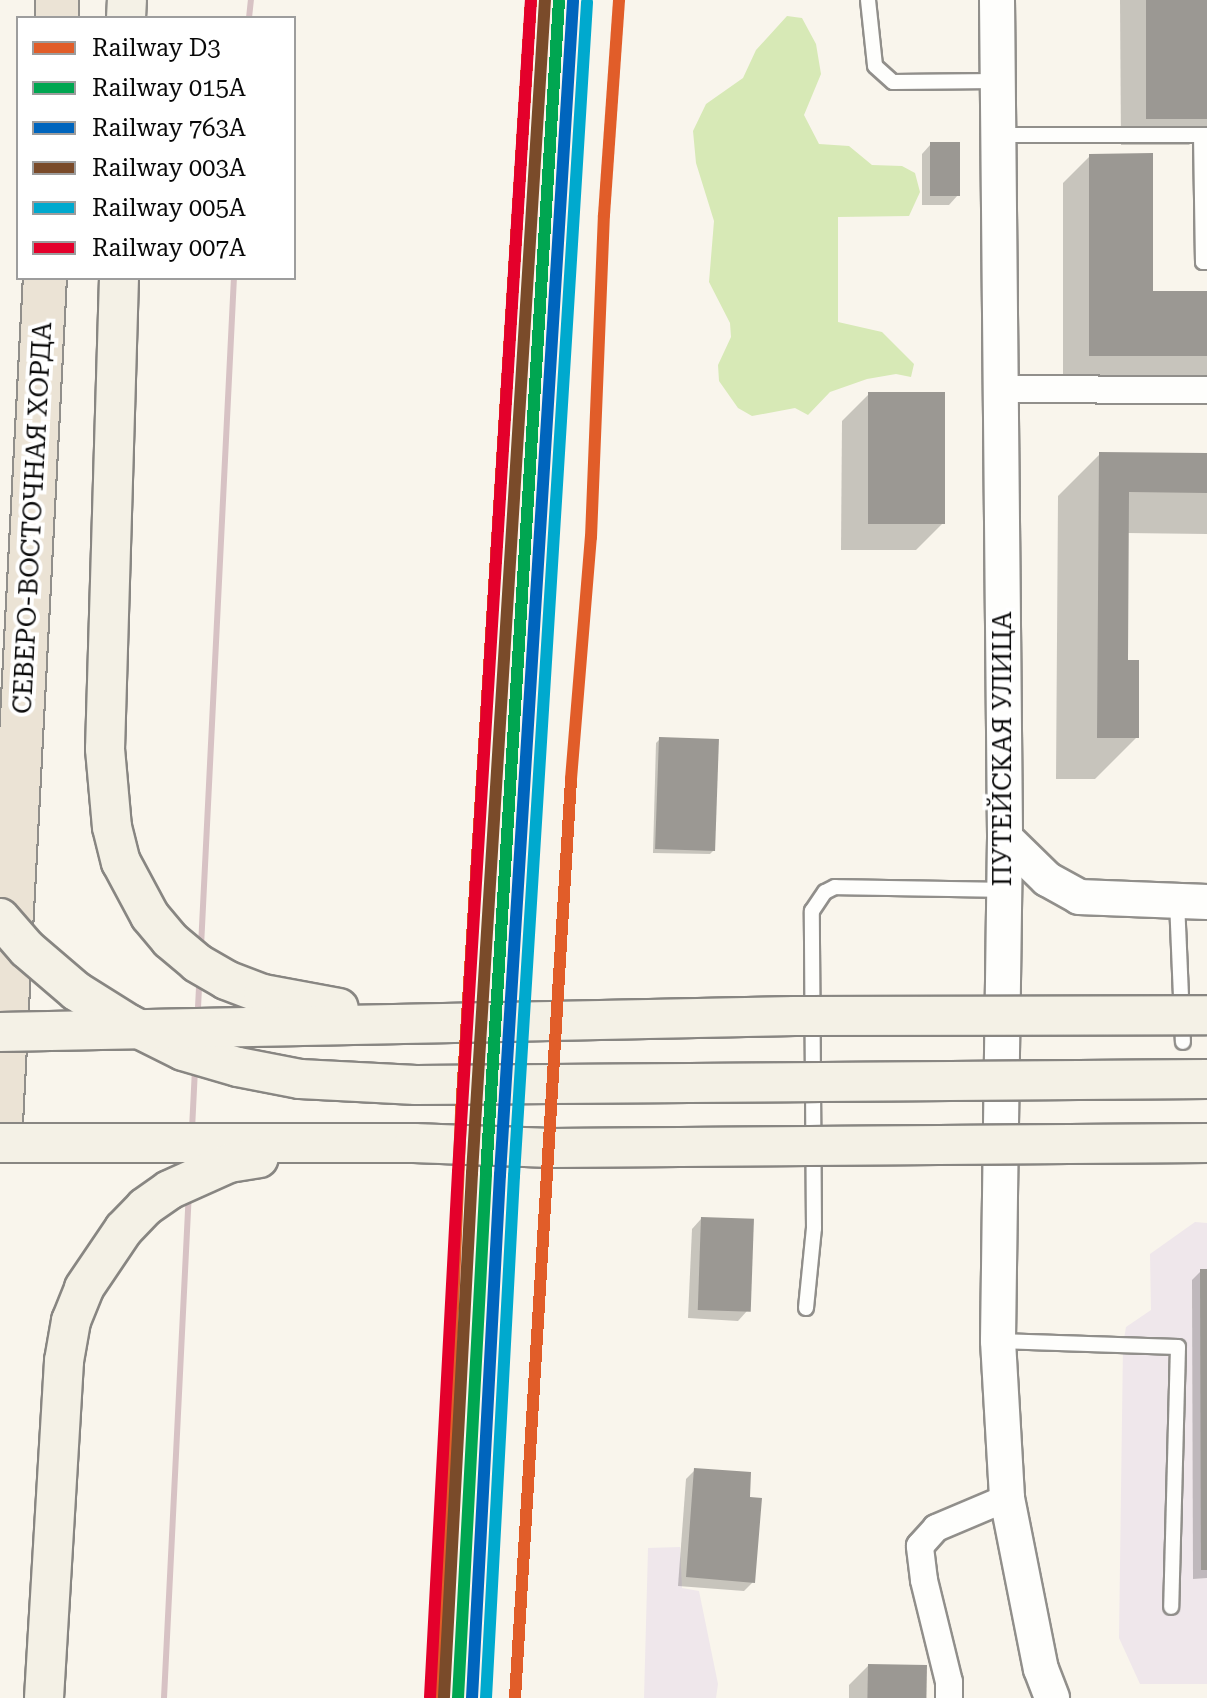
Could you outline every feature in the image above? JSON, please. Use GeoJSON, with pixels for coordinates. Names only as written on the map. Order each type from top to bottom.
{"type":"FeatureCollection","features":[{"type":"Feature","properties":{"kind":"main road","name":"СЕВЕРО-ВОСТОЧНАЯ ХОРДА"},"geometry":{"type":"LineString","coordinates":[[0,1142],[45,280]]}},
{"type":"Feature","properties":{"kind":"main road"},"geometry":{"type":"LineString","coordinates":[[119,280],[105,749],[112,827],[121,862],[150,916],[170,940],[226,980],[295,1003],[449,1022]]}},
{"type":"Feature","properties":{"kind":"main road"},"geometry":{"type":"LineString","coordinates":[[0,918],[27,949],[76,991],[129,1024],[183,1051],[238,1067],[300,1079],[416,1085],[1207,1079]]}},
{"type":"Feature","properties":{"kind":"main road"},"geometry":{"type":"LineString","coordinates":[[0,1032],[240,1030],[449,1022],[1195,1029]]}},
{"type":"Feature","properties":{"kind":"main road"},"geometry":{"type":"LineString","coordinates":[[0,1142],[414,1143],[551,1148],[1207,1143]]}},
{"type":"Feature","properties":{"kind":"main road"},"geometry":{"type":"LineString","coordinates":[[44,1698],[64,1361],[71,1321],[84,1288],[104,1255],[145,1207],[169,1190],[229,1163],[304,1151],[414,1143]]}},
{"type":"Feature","properties":{"kind":"street","name":"ПУТЕЙСКАЯ УЛИЦА"},"geometry":{"type":"LineString","coordinates":[[997,0],[1005,838],[998,1341],[1007,1498],[1041,1669],[1052,1698]]}},
{"type":"Feature","properties":{"kind":"street"},"geometry":{"type":"LineString","coordinates":[[1000,389],[1207,390]]}},
{"type":"Feature","properties":{"kind":"street"},"geometry":{"type":"LineString","coordinates":[[1005,838],[1047,879],[1079,897],[1192,901]]}},
{"type":"Feature","properties":{"kind":"street"},"geometry":{"type":"LineString","coordinates":[[949,1698],[949,1682],[924,1580],[920,1546],[936,1528],[1007,1498]]}},
{"type":"Feature","properties":{"kind":"lane"},"geometry":{"type":"LineString","coordinates":[[868,0],[875,66],[893,82],[997,81]]}},
{"type":"Feature","properties":{"kind":"lane"},"geometry":{"type":"LineString","coordinates":[[998,135],[1204,135],[1203,262],[1207,262]]}},
{"type":"Feature","properties":{"kind":"lane"},"geometry":{"type":"LineString","coordinates":[[806,1308],[814,1228],[812,911],[825,892],[835,887],[1003,890]]}},
{"type":"Feature","properties":{"kind":"lane"},"geometry":{"type":"LineString","coordinates":[[1192,901],[1195,1029]]}},
{"type":"Feature","properties":{"kind":"lane"},"geometry":{"type":"LineString","coordinates":[[998,1341],[1178,1347],[1171,1607]]}},
{"type":"Feature","properties":{"kind":"shaded area"},"geometry":{"type":"Polygon","coordinates":[[[1195,1222],[1207,1223],[1207,1684],[1140,1684],[1119,1638],[1123,1345],[1126,1327],[1151,1310],[1150,1254],[1195,1222]]]}},
{"type":"Feature","properties":{"kind":"shaded area"},"geometry":{"type":"Polygon","coordinates":[[[680,1547],[682,1588],[699,1591],[718,1684],[716,1698],[644,1698],[648,1548],[680,1547]]]}},
{"type":"Feature","properties":{"kind":"green space"},"geometry":{"type":"Polygon","coordinates":[[[787,16],[802,18],[816,44],[821,74],[804,115],[819,144],[849,146],[872,165],[902,166],[915,173],[920,192],[909,216],[838,217],[838,322],[882,332],[914,364],[911,377],[896,374],[867,379],[830,392],[808,415],[795,408],[752,416],[738,408],[719,381],[718,365],[731,337],[730,323],[709,282],[714,221],[696,163],[693,131],[706,104],[743,78],[756,50],[787,16]]]}},
{"type":"Feature","properties":{"kind":"building"},"geometry":{"type":"Polygon","coordinates":[[[1146,0],[1207,0],[1207,119],[1146,119],[1146,0]]]}},
{"type":"Feature","properties":{"kind":"building"},"geometry":{"type":"Polygon","coordinates":[[[930,142],[960,142],[960,196],[930,196],[930,142]]]}},
{"type":"Feature","properties":{"kind":"building"},"geometry":{"type":"Polygon","coordinates":[[[1153,153],[1153,291],[1207,291],[1207,356],[1089,356],[1089,154],[1153,153]]]}},
{"type":"Feature","properties":{"kind":"building"},"geometry":{"type":"Polygon","coordinates":[[[868,392],[945,392],[945,524],[868,524],[868,392]]]}},
{"type":"Feature","properties":{"kind":"building"},"geometry":{"type":"Polygon","coordinates":[[[1099,452],[1207,453],[1207,493],[1129,492],[1128,660],[1139,660],[1139,738],[1097,738],[1099,452]]]}},
{"type":"Feature","properties":{"kind":"building"},"geometry":{"type":"Polygon","coordinates":[[[659,737],[719,739],[715,851],[655,849],[659,737]]]}},
{"type":"Feature","properties":{"kind":"building"},"geometry":{"type":"Polygon","coordinates":[[[701,1217],[754,1219],[751,1312],[698,1310],[701,1217]]]}},
{"type":"Feature","properties":{"kind":"building"},"geometry":{"type":"Polygon","coordinates":[[[1200,1269],[1207,1269],[1207,1570],[1201,1570],[1200,1269]]]}},
{"type":"Feature","properties":{"kind":"building"},"geometry":{"type":"Polygon","coordinates":[[[694,1468],[751,1472],[750,1497],[762,1498],[755,1583],[686,1577],[694,1468]]]}},
{"type":"Feature","properties":{"kind":"building"},"geometry":{"type":"Polygon","coordinates":[[[868,1664],[927,1665],[926,1698],[867,1698],[868,1664]]]}},
{"type":"Feature","properties":{"kind":"railway"},"geometry":{"type":"LineString","coordinates":[[249,16],[251,0]]}},
{"type":"Feature","properties":{"kind":"railway"},"geometry":{"type":"LineString","coordinates":[[164,1698],[234,280]]}},
{"type":"Feature","properties":{"kind":"rail line","name":"D3"},"geometry":{"type":"LineString","coordinates":[[437,1698],[461,1112],[531,0]]}},
{"type":"Feature","properties":{"kind":"rail line","name":"007А"},"geometry":{"type":"LineString","coordinates":[[430,1697],[458,1172],[531,0]]}},
{"type":"Feature","properties":{"kind":"rail line","name":"003А"},"geometry":{"type":"LineString","coordinates":[[444,1697],[472,1173],[545,0]]}},
{"type":"Feature","properties":{"kind":"rail line","name":"015А"},"geometry":{"type":"LineString","coordinates":[[458,1698],[486,1174],[559,0]]}},
{"type":"Feature","properties":{"kind":"rail line","name":"D3"},"geometry":{"type":"LineString","coordinates":[[515,1698],[571,779],[591,537],[604,215],[619,0]]}},
{"type":"Feature","properties":{"kind":"rail line","name":"763А"},"geometry":{"type":"LineString","coordinates":[[472,1698],[500,1175],[573,1]]}},
{"type":"Feature","properties":{"kind":"rail line","name":"005А"},"geometry":{"type":"LineString","coordinates":[[486,1698],[514,1176],[587,2]]}}]}
